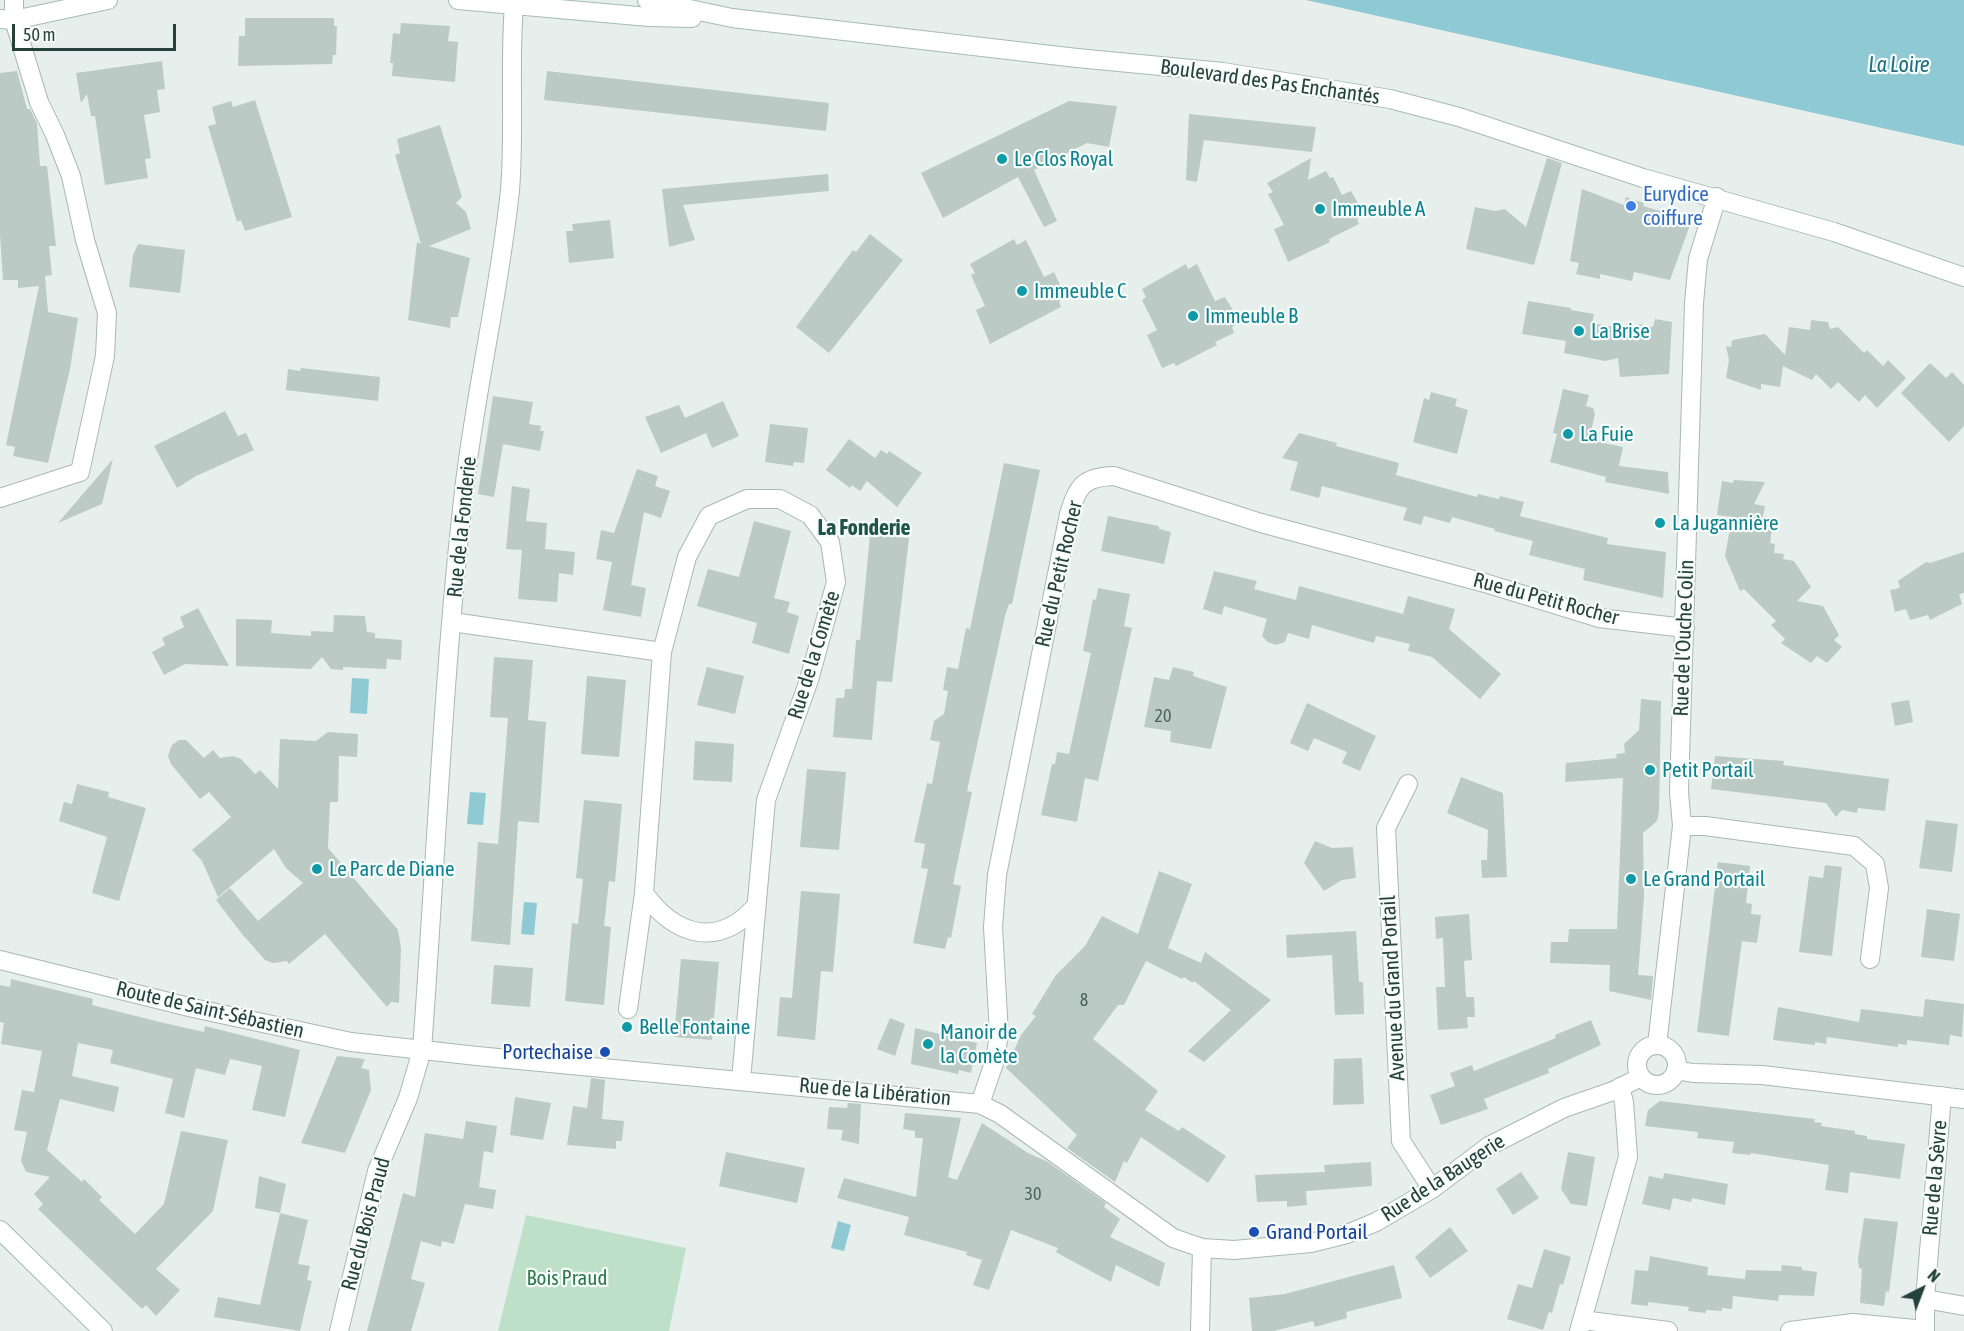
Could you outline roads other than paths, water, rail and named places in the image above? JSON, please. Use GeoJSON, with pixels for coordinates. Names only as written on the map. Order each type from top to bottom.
{"type":"FeatureCollection","features":[{"type":"Feature","properties":{"kind":"street"},"geometry":{"type":"LineString","coordinates":[[0,498],[80,472],[105,356],[107,313],[85,240],[71,176],[7,19],[14,0]]}},
{"type":"Feature","properties":{"kind":"street"},"geometry":{"type":"LineString","coordinates":[[7,19],[108,0]]}},
{"type":"Feature","properties":{"kind":"street","name":"Boulevard des Pas Enchantés"},"geometry":{"type":"LineString","coordinates":[[458,0],[511,2],[649,17],[732,18]]}},
{"type":"Feature","properties":{"kind":"street","name":"Boulevard des Pas Enchantés"},"geometry":{"type":"LineString","coordinates":[[647,0],[732,18],[1077,58],[1223,72],[1390,99],[1459,117],[1582,159],[1834,232],[1964,277]]}},
{"type":"Feature","properties":{"kind":"street","name":"Rue de la Fonderie"},"geometry":{"type":"LineString","coordinates":[[422,1050],[452,622],[472,430],[495,303],[510,188],[511,2]]}},
{"type":"Feature","properties":{"kind":"street","name":"Rue de l'Ouche Colin"},"geometry":{"type":"LineString","coordinates":[[1657,1045],[1682,826],[1679,792],[1694,303],[1698,259],[1717,197]]}},
{"type":"Feature","properties":{"kind":"street","name":"Rue du Petit Rocher"},"geometry":{"type":"LineString","coordinates":[[980,1104],[994,1060],[999,1034],[993,927],[997,875],[1069,514],[1080,488],[1086,481],[1114,476],[1261,523],[1485,583],[1599,618],[1685,628]]}},
{"type":"Feature","properties":{"kind":"street","name":"Rue de la Comète"},"geometry":{"type":"LineString","coordinates":[[628,1010],[644,893],[662,652],[687,557],[709,516],[747,499],[780,500],[810,515],[830,542],[836,582],[809,680],[766,800],[741,1080]]}},
{"type":"Feature","properties":{"kind":"street"},"geometry":{"type":"LineString","coordinates":[[452,622],[662,652]]}},
{"type":"Feature","properties":{"kind":"street","name":"Avenue du Grand Portail"},"geometry":{"type":"LineString","coordinates":[[1408,784],[1386,828],[1401,1141],[1432,1189]]}},
{"type":"Feature","properties":{"kind":"street"},"geometry":{"type":"LineString","coordinates":[[1682,826],[1705,826],[1854,846],[1875,864],[1879,888],[1870,960]]}},
{"type":"Feature","properties":{"kind":"street"},"geometry":{"type":"LineString","coordinates":[[644,893],[668,921],[696,932],[723,930],[745,918],[756,906]]}},
{"type":"Feature","properties":{"kind":"street","name":"Route de Saint-Sébastien"},"geometry":{"type":"LineString","coordinates":[[0,960],[193,1008],[340,1040],[422,1050]]}},
{"type":"Feature","properties":{"kind":"street"},"geometry":{"type":"LineString","coordinates":[[1657,1045],[1672,1052],[1677,1064],[1676,1070],[1670,1081],[1658,1085],[1641,1077],[1637,1066],[1640,1054],[1657,1045]]}},
{"type":"Feature","properties":{"kind":"street","name":"Rue de la Libération"},"geometry":{"type":"LineString","coordinates":[[422,1050],[980,1104],[1000,1114],[1173,1238],[1202,1248]]}},
{"type":"Feature","properties":{"kind":"street","name":"Rue du Bois Praud"},"geometry":{"type":"LineString","coordinates":[[339,1331],[377,1170],[408,1098],[422,1050]]}},
{"type":"Feature","properties":{"kind":"street"},"geometry":{"type":"LineString","coordinates":[[1676,1070],[1693,1073],[1762,1075],[1964,1099]]}},
{"type":"Feature","properties":{"kind":"street","name":"Rue de la Baugerie"},"geometry":{"type":"LineString","coordinates":[[1202,1248],[1234,1250],[1283,1247],[1347,1234],[1376,1222],[1432,1189],[1489,1146],[1564,1108],[1641,1077]]}},
{"type":"Feature","properties":{"kind":"street"},"geometry":{"type":"LineString","coordinates":[[1620,1087],[1624,1102],[1628,1157],[1580,1325],[1668,1331]]}},
{"type":"Feature","properties":{"kind":"street","name":"Rue de la Sèvre"},"geometry":{"type":"LineString","coordinates":[[1925,1330],[1925,1299],[1942,1096]]}},
{"type":"Feature","properties":{"kind":"street"},"geometry":{"type":"LineString","coordinates":[[0,1230],[103,1331]]}},
{"type":"Feature","properties":{"kind":"street"},"geometry":{"type":"LineString","coordinates":[[1200,1331],[1202,1248]]}},
{"type":"Feature","properties":{"kind":"street"},"geometry":{"type":"LineString","coordinates":[[1925,1299],[1964,1306]]}},
{"type":"Feature","properties":{"kind":"street"},"geometry":{"type":"LineString","coordinates":[[1790,1331],[1853,1323],[1925,1330]]}},
{"type":"Feature","properties":{"kind":"water","name":"La Loire"},"geometry":{"type":"Polygon","coordinates":[[[1306,0],[1964,0],[1964,146],[1900,132],[1306,0]]]}},
{"type":"Feature","properties":{"kind":"water"},"geometry":{"type":"Polygon","coordinates":[[[352,678],[369,679],[367,714],[350,713],[352,678]]]}},
{"type":"Feature","properties":{"kind":"water"},"geometry":{"type":"Polygon","coordinates":[[[470,792],[486,793],[483,825],[467,824],[470,792]]]}},
{"type":"Feature","properties":{"kind":"water"},"geometry":{"type":"Polygon","coordinates":[[[524,902],[537,903],[534,935],[521,934],[524,902]]]}},
{"type":"Feature","properties":{"kind":"water"},"geometry":{"type":"Polygon","coordinates":[[[838,1221],[851,1225],[844,1251],[831,1248],[838,1221]]]}},
{"type":"Feature","properties":{"kind":"place","name":"Le Clos Royal"},"geometry":{"type":"Point","coordinates":[1002,159]}},
{"type":"Feature","properties":{"kind":"place","name":"Eurydice coiffure"},"geometry":{"type":"Point","coordinates":[1631,206]}},
{"type":"Feature","properties":{"kind":"place","name":"Immeuble A"},"geometry":{"type":"Point","coordinates":[1320,209]}},
{"type":"Feature","properties":{"kind":"place","name":"Immeuble C"},"geometry":{"type":"Point","coordinates":[1022,291]}},
{"type":"Feature","properties":{"kind":"place","name":"Immeuble B"},"geometry":{"type":"Point","coordinates":[1193,316]}},
{"type":"Feature","properties":{"kind":"place","name":"La Brise"},"geometry":{"type":"Point","coordinates":[1579,331]}},
{"type":"Feature","properties":{"kind":"place","name":"La Fuie"},"geometry":{"type":"Point","coordinates":[1568,434]}},
{"type":"Feature","properties":{"kind":"place","name":"La Jugannière"},"geometry":{"type":"Point","coordinates":[1660,523]}},
{"type":"Feature","properties":{"kind":"place","name":"Petit Portail"},"geometry":{"type":"Point","coordinates":[1650,770]}},
{"type":"Feature","properties":{"kind":"place","name":"Le Parc de Diane"},"geometry":{"type":"Point","coordinates":[317,869]}},
{"type":"Feature","properties":{"kind":"place","name":"Le Grand Portail"},"geometry":{"type":"Point","coordinates":[1631,879]}},
{"type":"Feature","properties":{"kind":"place","name":"Belle Fontaine"},"geometry":{"type":"Point","coordinates":[627,1027]}},
{"type":"Feature","properties":{"kind":"place","name":"Manoir de la Comète"},"geometry":{"type":"Point","coordinates":[928,1044]}},
{"type":"Feature","properties":{"kind":"place","name":"Portechaise"},"geometry":{"type":"Point","coordinates":[605,1052]}},
{"type":"Feature","properties":{"kind":"place","name":"Grand Portail"},"geometry":{"type":"Point","coordinates":[1254,1232]}},
{"type":"Feature","properties":{"kind":"district","name":"La Fonderie"},"geometry":{"type":"Point","coordinates":[864,528]}},
{"type":"Feature","properties":{"kind":"park label","name":"Bois Praud"},"geometry":{"type":"Point","coordinates":[567,1278]}}]}
